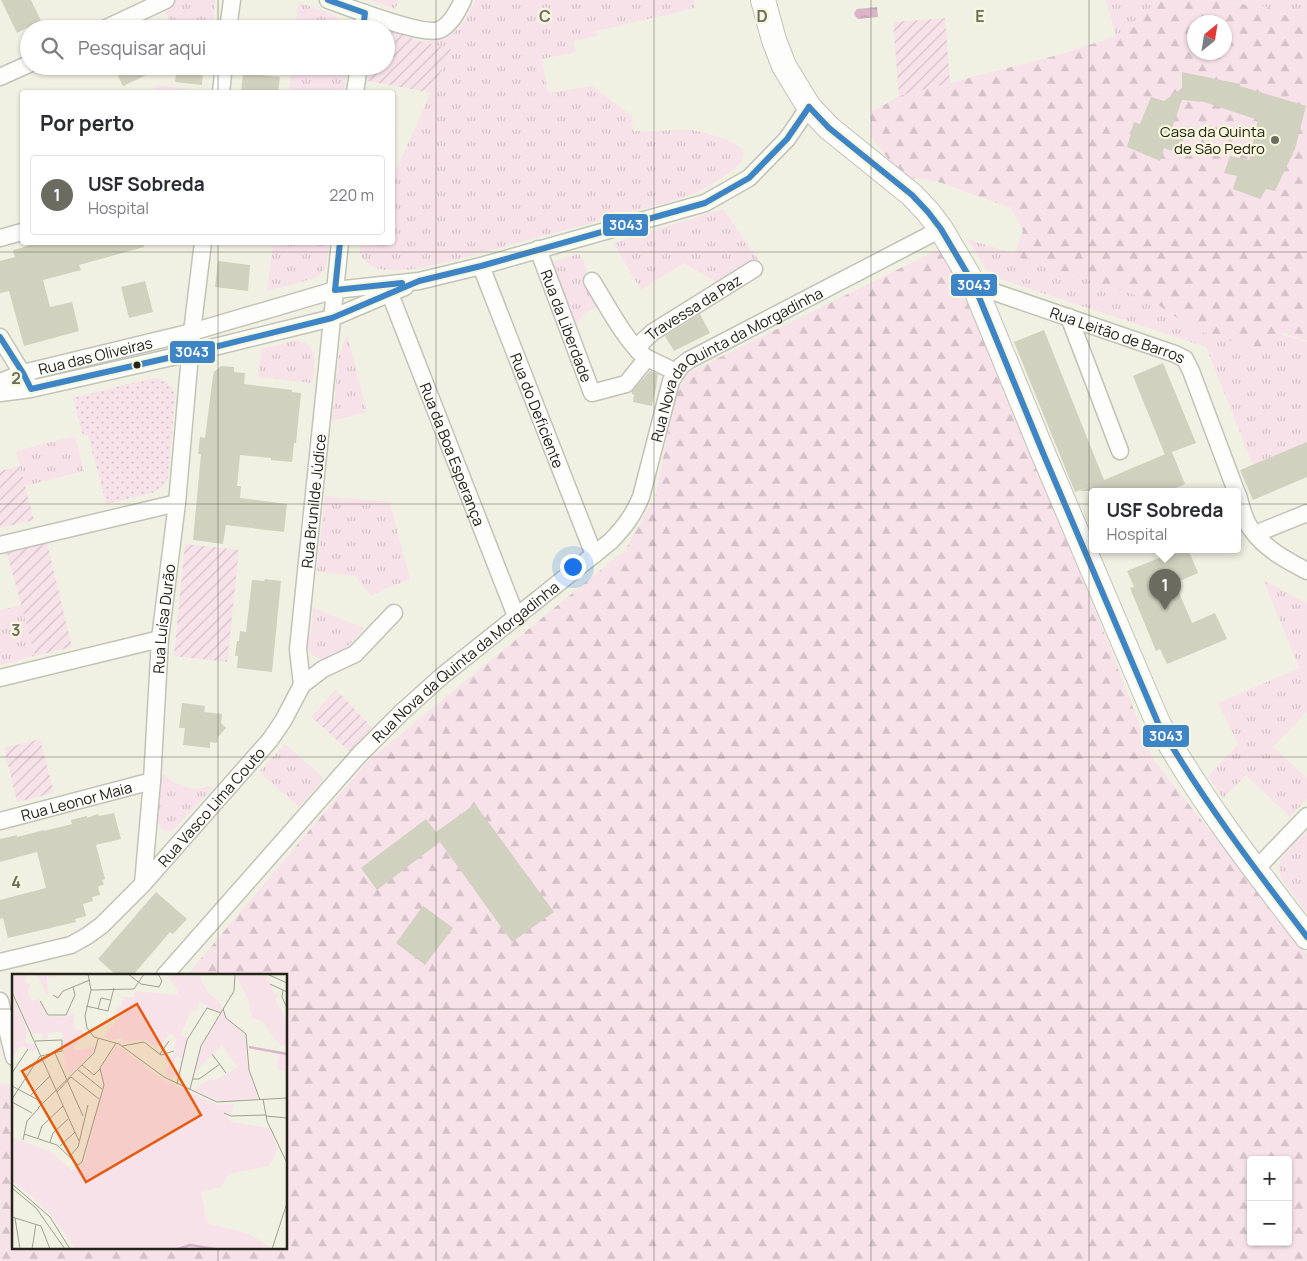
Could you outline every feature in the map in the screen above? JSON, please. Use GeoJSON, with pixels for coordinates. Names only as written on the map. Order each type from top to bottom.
{"type":"FeatureCollection","features":[{"type":"Feature","properties":{"kind":"main road"},"geometry":{"type":"LineString","coordinates":[[763,0],[774,40],[784,66],[809,107],[829,128],[912,195],[941,229],[974,286],[1046,462],[1158,723],[1191,779],[1307,937]]}},
{"type":"Feature","properties":{"kind":"street"},"geometry":{"type":"LineString","coordinates":[[123,20],[166,0]]}},
{"type":"Feature","properties":{"kind":"street"},"geometry":{"type":"LineString","coordinates":[[229,20],[232,0]]}},
{"type":"Feature","properties":{"kind":"street"},"geometry":{"type":"LineString","coordinates":[[328,0],[362,20]]}},
{"type":"Feature","properties":{"kind":"street"},"geometry":{"type":"LineString","coordinates":[[395,26],[427,31],[440,30],[450,22],[463,0]]}},
{"type":"Feature","properties":{"kind":"street"},"geometry":{"type":"LineString","coordinates":[[0,77],[20,68]]}},
{"type":"Feature","properties":{"kind":"street"},"geometry":{"type":"LineString","coordinates":[[221,90],[223,75]]}},
{"type":"Feature","properties":{"kind":"street"},"geometry":{"type":"LineString","coordinates":[[355,90],[358,75]]}},
{"type":"Feature","properties":{"kind":"street","name":"Rua das Oliveiras"},"geometry":{"type":"LineString","coordinates":[[0,382],[23,373],[192,332],[335,290],[419,281],[481,266],[705,203],[749,178],[787,139],[809,107]]}},
{"type":"Feature","properties":{"kind":"street","name":"Rua Nova da Quinta da Morgadinha"},"geometry":{"type":"LineString","coordinates":[[166,974],[359,755],[402,712],[442,676],[611,541],[625,526],[634,513],[641,497],[671,381],[681,366],[689,360],[941,229]]}},
{"type":"Feature","properties":{"kind":"street"},"geometry":{"type":"LineString","coordinates":[[0,238],[20,233]]}},
{"type":"Feature","properties":{"kind":"street"},"geometry":{"type":"LineString","coordinates":[[190,353],[203,245]]}},
{"type":"Feature","properties":{"kind":"street"},"geometry":{"type":"LineString","coordinates":[[332,318],[340,245]]}},
{"type":"Feature","properties":{"kind":"street","name":"Rua da Liberdade"},"geometry":{"type":"LineString","coordinates":[[538,249],[592,393],[626,384],[643,355]]}},
{"type":"Feature","properties":{"kind":"street","name":"Rua do Deficiente"},"geometry":{"type":"LineString","coordinates":[[481,266],[594,555]]}},
{"type":"Feature","properties":{"kind":"street","name":"Travessa da Paz"},"geometry":{"type":"LineString","coordinates":[[643,355],[643,340],[653,332],[754,269]]}},
{"type":"Feature","properties":{"kind":"street","name":"Rua das Oliveiras"},"geometry":{"type":"LineString","coordinates":[[0,393],[31,389],[332,318],[419,281]]}},
{"type":"Feature","properties":{"kind":"street"},"geometry":{"type":"LineString","coordinates":[[592,281],[630,340],[643,355],[676,372]]}},
{"type":"Feature","properties":{"kind":"street","name":"Rua Leitão de Barros"},"geometry":{"type":"LineString","coordinates":[[974,286],[1069,317],[1185,359],[1235,488]]}},
{"type":"Feature","properties":{"kind":"street","name":"Rua da Boa Esperança"},"geometry":{"type":"LineString","coordinates":[[390,294],[516,616]]}},
{"type":"Feature","properties":{"kind":"street"},"geometry":{"type":"LineString","coordinates":[[1069,317],[1120,451]]}},
{"type":"Feature","properties":{"kind":"street","name":"Rua Brunilde Júdice"},"geometry":{"type":"LineString","coordinates":[[302,685],[298,649],[332,318]]}},
{"type":"Feature","properties":{"kind":"street"},"geometry":{"type":"LineString","coordinates":[[0,336],[31,389]]}},
{"type":"Feature","properties":{"kind":"street","name":"Rua Luísa Durão"},"geometry":{"type":"LineString","coordinates":[[143,884],[152,780],[160,639],[177,503],[190,353]]}},
{"type":"Feature","properties":{"kind":"street"},"geometry":{"type":"LineString","coordinates":[[0,545],[177,503]]}},
{"type":"Feature","properties":{"kind":"street"},"geometry":{"type":"LineString","coordinates":[[1241,504],[1250,527],[1266,546],[1307,571]]}},
{"type":"Feature","properties":{"kind":"street"},"geometry":{"type":"LineString","coordinates":[[1255,534],[1307,513]]}},
{"type":"Feature","properties":{"kind":"street","name":"Rua Vasco Lima Couto"},"geometry":{"type":"LineString","coordinates":[[0,962],[61,948],[79,941],[102,925],[143,884],[270,740],[283,721],[302,685],[323,669],[352,656],[394,613]]}},
{"type":"Feature","properties":{"kind":"street"},"geometry":{"type":"LineString","coordinates":[[0,678],[160,639]]}},
{"type":"Feature","properties":{"kind":"street","name":"Rua Leonor Maia"},"geometry":{"type":"LineString","coordinates":[[0,821],[152,780]]}},
{"type":"Feature","properties":{"kind":"street"},"geometry":{"type":"LineString","coordinates":[[1256,869],[1307,816]]}},
{"type":"Feature","properties":{"kind":"street"},"geometry":{"type":"LineString","coordinates":[[0,1001],[12,1049]]}},
{"type":"Feature","properties":{"kind":"green space"},"geometry":{"type":"Polygon","coordinates":[[[175,0],[215,0],[214,20],[169,20],[163,6],[175,0]]]}},
{"type":"Feature","properties":{"kind":"green space"},"geometry":{"type":"Polygon","coordinates":[[[370,0],[399,0],[395,9],[370,0]]]}},
{"type":"Feature","properties":{"kind":"green space"},"geometry":{"type":"Polygon","coordinates":[[[475,0],[694,0],[695,8],[596,31],[597,36],[573,41],[576,52],[542,59],[548,93],[592,86],[632,116],[633,131],[698,131],[736,145],[743,151],[743,157],[739,164],[722,178],[687,197],[430,266],[394,270],[372,266],[361,256],[361,245],[395,245],[395,172],[451,49],[419,41],[430,41],[448,36],[461,26],[475,0]]]}},
{"type":"Feature","properties":{"kind":"green space"},"geometry":{"type":"Polygon","coordinates":[[[1106,0],[1163,0],[1116,36],[1106,0]]]}},
{"type":"Feature","properties":{"kind":"green space"},"geometry":{"type":"Polygon","coordinates":[[[1163,0],[1205,0],[1266,7],[1307,24],[1307,341],[1284,333],[1257,349],[1195,330],[1151,300],[1014,256],[1023,231],[1011,208],[936,181],[911,178],[889,160],[871,136],[871,111],[899,96],[1062,54],[1116,36],[1163,0]]]}},
{"type":"Feature","properties":{"kind":"green space"},"geometry":{"type":"Polygon","coordinates":[[[1205,0],[1307,0],[1307,24],[1266,7],[1205,0]]]}},
{"type":"Feature","properties":{"kind":"green space"},"geometry":{"type":"Polygon","coordinates":[[[298,2],[319,9],[341,20],[296,20],[298,2]]]}},
{"type":"Feature","properties":{"kind":"green space"},"geometry":{"type":"Polygon","coordinates":[[[945,18],[950,83],[899,96],[893,22],[945,18]]]}},
{"type":"Feature","properties":{"kind":"green space"},"geometry":{"type":"Polygon","coordinates":[[[395,32],[419,41],[451,49],[431,93],[368,81],[369,75],[395,75],[395,32]]]}},
{"type":"Feature","properties":{"kind":"green space"},"geometry":{"type":"Polygon","coordinates":[[[291,75],[346,75],[344,90],[289,90],[291,75]]]}},
{"type":"Feature","properties":{"kind":"green space"},"geometry":{"type":"Polygon","coordinates":[[[157,85],[192,90],[154,90],[157,85]]]}},
{"type":"Feature","properties":{"kind":"green space"},"geometry":{"type":"Polygon","coordinates":[[[723,209],[758,259],[718,283],[684,263],[641,290],[613,243],[723,209]]]}},
{"type":"Feature","properties":{"kind":"green space"},"geometry":{"type":"Polygon","coordinates":[[[967,239],[1113,285],[1307,342],[1307,442],[1253,465],[1206,347],[1000,279],[986,269],[967,239]]]}},
{"type":"Feature","properties":{"kind":"green space"},"geometry":{"type":"Polygon","coordinates":[[[273,245],[329,245],[327,262],[319,276],[267,291],[273,245]]]}},
{"type":"Feature","properties":{"kind":"green space"},"geometry":{"type":"Polygon","coordinates":[[[941,248],[976,303],[1153,759],[1307,954],[1307,1261],[0,1261],[0,1085],[12,1084],[12,1248],[288,1248],[288,974],[188,974],[368,761],[625,550],[655,498],[676,394],[688,373],[941,248]]]}},
{"type":"Feature","properties":{"kind":"green space"},"geometry":{"type":"Polygon","coordinates":[[[579,254],[584,261],[587,276],[583,278],[599,305],[580,319],[577,334],[551,272],[552,262],[579,254]]]}},
{"type":"Feature","properties":{"kind":"green space"},"geometry":{"type":"Polygon","coordinates":[[[347,334],[367,412],[332,421],[339,356],[347,334]]]}},
{"type":"Feature","properties":{"kind":"green space"},"geometry":{"type":"Polygon","coordinates":[[[297,340],[305,343],[313,351],[312,383],[258,377],[261,349],[297,340]]]}},
{"type":"Feature","properties":{"kind":"green space"},"geometry":{"type":"Polygon","coordinates":[[[152,378],[161,379],[168,383],[173,389],[175,398],[168,477],[164,485],[155,492],[106,504],[88,435],[83,436],[73,398],[152,378]]]}},
{"type":"Feature","properties":{"kind":"green space"},"geometry":{"type":"Polygon","coordinates":[[[75,436],[84,471],[25,486],[16,451],[75,436]]]}},
{"type":"Feature","properties":{"kind":"green space"},"geometry":{"type":"Polygon","coordinates":[[[20,466],[34,520],[0,528],[0,471],[20,466]]]}},
{"type":"Feature","properties":{"kind":"green space"},"geometry":{"type":"Polygon","coordinates":[[[325,496],[390,502],[410,580],[384,589],[371,596],[355,576],[317,572],[325,496]]]}},
{"type":"Feature","properties":{"kind":"green space"},"geometry":{"type":"Polygon","coordinates":[[[47,543],[72,647],[35,656],[7,553],[47,543]]]}},
{"type":"Feature","properties":{"kind":"green space"},"geometry":{"type":"Polygon","coordinates":[[[185,544],[239,550],[227,662],[174,656],[185,544]]]}},
{"type":"Feature","properties":{"kind":"green space"},"geometry":{"type":"Polygon","coordinates":[[[1264,581],[1307,603],[1307,712],[1273,747],[1307,778],[1307,799],[1290,817],[1246,775],[1223,799],[1208,776],[1238,744],[1218,703],[1299,668],[1264,581]]]}},
{"type":"Feature","properties":{"kind":"green space"},"geometry":{"type":"Polygon","coordinates":[[[22,605],[35,656],[0,665],[0,610],[22,605]]]}},
{"type":"Feature","properties":{"kind":"green space"},"geometry":{"type":"Polygon","coordinates":[[[313,608],[364,628],[342,651],[335,656],[321,659],[314,656],[308,647],[313,608]]]}},
{"type":"Feature","properties":{"kind":"green space"},"geometry":{"type":"Polygon","coordinates":[[[336,690],[372,727],[349,751],[311,717],[336,690]]]}},
{"type":"Feature","properties":{"kind":"green space"},"geometry":{"type":"Polygon","coordinates":[[[40,739],[54,793],[17,802],[4,748],[40,739]]]}},
{"type":"Feature","properties":{"kind":"green space"},"geometry":{"type":"Polygon","coordinates":[[[285,744],[324,778],[299,807],[259,772],[285,744]]]}},
{"type":"Feature","properties":{"kind":"green space"},"geometry":{"type":"Polygon","coordinates":[[[162,774],[185,787],[199,788],[209,786],[212,789],[172,831],[161,828],[157,821],[160,776],[162,774]]]}},
{"type":"Feature","properties":{"kind":"green space"},"geometry":{"type":"Polygon","coordinates":[[[1307,832],[1307,913],[1281,878],[1279,866],[1295,843],[1307,832]]]}},
{"type":"Feature","properties":{"kind":"water"},"geometry":{"type":"Polygon","coordinates":[[[877,7],[878,17],[858,19],[854,13],[857,9],[877,7]]]}},
{"type":"Feature","properties":{"kind":"building"},"geometry":{"type":"Polygon","coordinates":[[[1,0],[31,0],[41,20],[20,20],[20,32],[17,33],[1,0]]]}},
{"type":"Feature","properties":{"kind":"building"},"geometry":{"type":"Polygon","coordinates":[[[1182,72],[1240,84],[1240,86],[1306,106],[1295,149],[1275,191],[1266,189],[1260,199],[1233,189],[1237,176],[1224,173],[1230,156],[1249,160],[1258,120],[1204,102],[1182,100],[1170,134],[1184,138],[1177,153],[1164,148],[1160,161],[1127,147],[1134,122],[1140,124],[1151,97],[1164,101],[1182,88],[1182,72]]]}},
{"type":"Feature","properties":{"kind":"building"},"geometry":{"type":"Polygon","coordinates":[[[118,75],[147,75],[123,86],[118,75]]]}},
{"type":"Feature","properties":{"kind":"building"},"geometry":{"type":"Polygon","coordinates":[[[176,75],[203,75],[202,85],[175,82],[176,75]]]}},
{"type":"Feature","properties":{"kind":"building"},"geometry":{"type":"Polygon","coordinates":[[[243,75],[280,77],[278,90],[241,90],[243,75]]]}},
{"type":"Feature","properties":{"kind":"building"},"geometry":{"type":"Polygon","coordinates":[[[31,245],[144,245],[144,247],[79,265],[81,270],[43,280],[50,307],[72,302],[79,331],[24,346],[9,291],[0,293],[0,261],[15,257],[13,250],[31,245]]]}},
{"type":"Feature","properties":{"kind":"building"},"geometry":{"type":"Polygon","coordinates":[[[218,261],[250,265],[248,291],[215,287],[218,261]]]}},
{"type":"Feature","properties":{"kind":"building"},"geometry":{"type":"Polygon","coordinates":[[[145,281],[153,312],[129,318],[121,287],[145,281]]]}},
{"type":"Feature","properties":{"kind":"building"},"geometry":{"type":"Polygon","coordinates":[[[700,314],[710,333],[674,351],[665,336],[700,314]]]}},
{"type":"Feature","properties":{"kind":"building"},"geometry":{"type":"Polygon","coordinates":[[[1044,330],[1104,480],[1165,454],[1133,376],[1163,363],[1196,443],[1172,452],[1185,484],[1176,488],[1089,488],[1089,491],[1079,491],[1096,484],[1075,492],[1014,342],[1044,330]]]}},
{"type":"Feature","properties":{"kind":"building"},"geometry":{"type":"Polygon","coordinates":[[[221,366],[234,367],[234,372],[245,373],[244,384],[292,390],[292,392],[301,393],[296,443],[294,443],[292,462],[240,455],[237,486],[241,486],[240,498],[287,504],[284,532],[226,525],[223,544],[193,540],[201,454],[198,454],[200,437],[205,438],[213,376],[214,372],[221,366]]]}},
{"type":"Feature","properties":{"kind":"building"},"geometry":{"type":"Polygon","coordinates":[[[650,371],[658,374],[652,406],[633,402],[634,395],[632,391],[650,371]]]}},
{"type":"Feature","properties":{"kind":"building"},"geometry":{"type":"Polygon","coordinates":[[[1307,442],[1307,477],[1253,500],[1240,470],[1307,442]]]}},
{"type":"Feature","properties":{"kind":"building"},"geometry":{"type":"Polygon","coordinates":[[[1171,553],[1190,553],[1198,573],[1175,583],[1192,623],[1215,613],[1227,639],[1167,664],[1160,649],[1156,651],[1130,588],[1134,587],[1127,571],[1171,553]]]}},
{"type":"Feature","properties":{"kind":"building"},"geometry":{"type":"Polygon","coordinates":[[[265,579],[281,581],[272,672],[237,668],[238,656],[235,656],[237,641],[239,641],[240,631],[246,632],[252,580],[264,581],[265,579]]]}},
{"type":"Feature","properties":{"kind":"building"},"geometry":{"type":"Polygon","coordinates":[[[182,703],[205,706],[204,712],[222,714],[221,723],[226,728],[218,737],[217,743],[210,742],[210,748],[183,745],[185,728],[179,728],[182,703]]]}},
{"type":"Feature","properties":{"kind":"building"},"geometry":{"type":"Polygon","coordinates":[[[475,804],[554,912],[512,942],[440,842],[377,890],[361,868],[426,819],[436,832],[475,804]]]}},
{"type":"Feature","properties":{"kind":"building"},"geometry":{"type":"Polygon","coordinates":[[[114,813],[121,839],[96,845],[105,879],[102,880],[104,885],[98,886],[100,895],[92,897],[93,901],[83,904],[86,916],[75,919],[76,922],[8,938],[3,918],[0,919],[0,900],[46,888],[37,852],[0,862],[0,839],[17,835],[17,837],[72,824],[71,820],[87,816],[87,818],[98,814],[99,816],[114,813]]]}},
{"type":"Feature","properties":{"kind":"building"},"geometry":{"type":"Polygon","coordinates":[[[156,892],[187,919],[173,934],[170,932],[134,974],[115,974],[98,959],[156,892]]]}},
{"type":"Feature","properties":{"kind":"building"},"geometry":{"type":"Polygon","coordinates":[[[423,906],[453,928],[425,965],[396,943],[423,906]]]}},
{"type":"Feature","properties":{"kind":"transit line","name":"3043"},"geometry":{"type":"LineString","coordinates":[[328,0],[365,13],[364,20]]}},
{"type":"Feature","properties":{"kind":"transit line","name":"3043"},"geometry":{"type":"LineString","coordinates":[[809,107],[829,128],[912,195],[941,229],[974,285],[1158,723],[1192,779],[1248,859],[1307,937]]}},
{"type":"Feature","properties":{"kind":"transit line","name":"3043"},"geometry":{"type":"LineString","coordinates":[[0,337],[31,389],[332,318],[419,281],[481,266],[705,203],[749,178],[787,139],[809,107]]}},
{"type":"Feature","properties":{"kind":"transit line","name":"3043"},"geometry":{"type":"LineString","coordinates":[[340,245],[335,290],[402,283]]}},
{"type":"Feature","properties":{"kind":"place","name":"Casa da Quinta de São Pedro"},"geometry":{"type":"Point","coordinates":[1275,140]}},
{"type":"Feature","properties":{"kind":"place","name":"USF Sobreda"},"geometry":{"type":"Point","coordinates":[1165,610]}}]}
